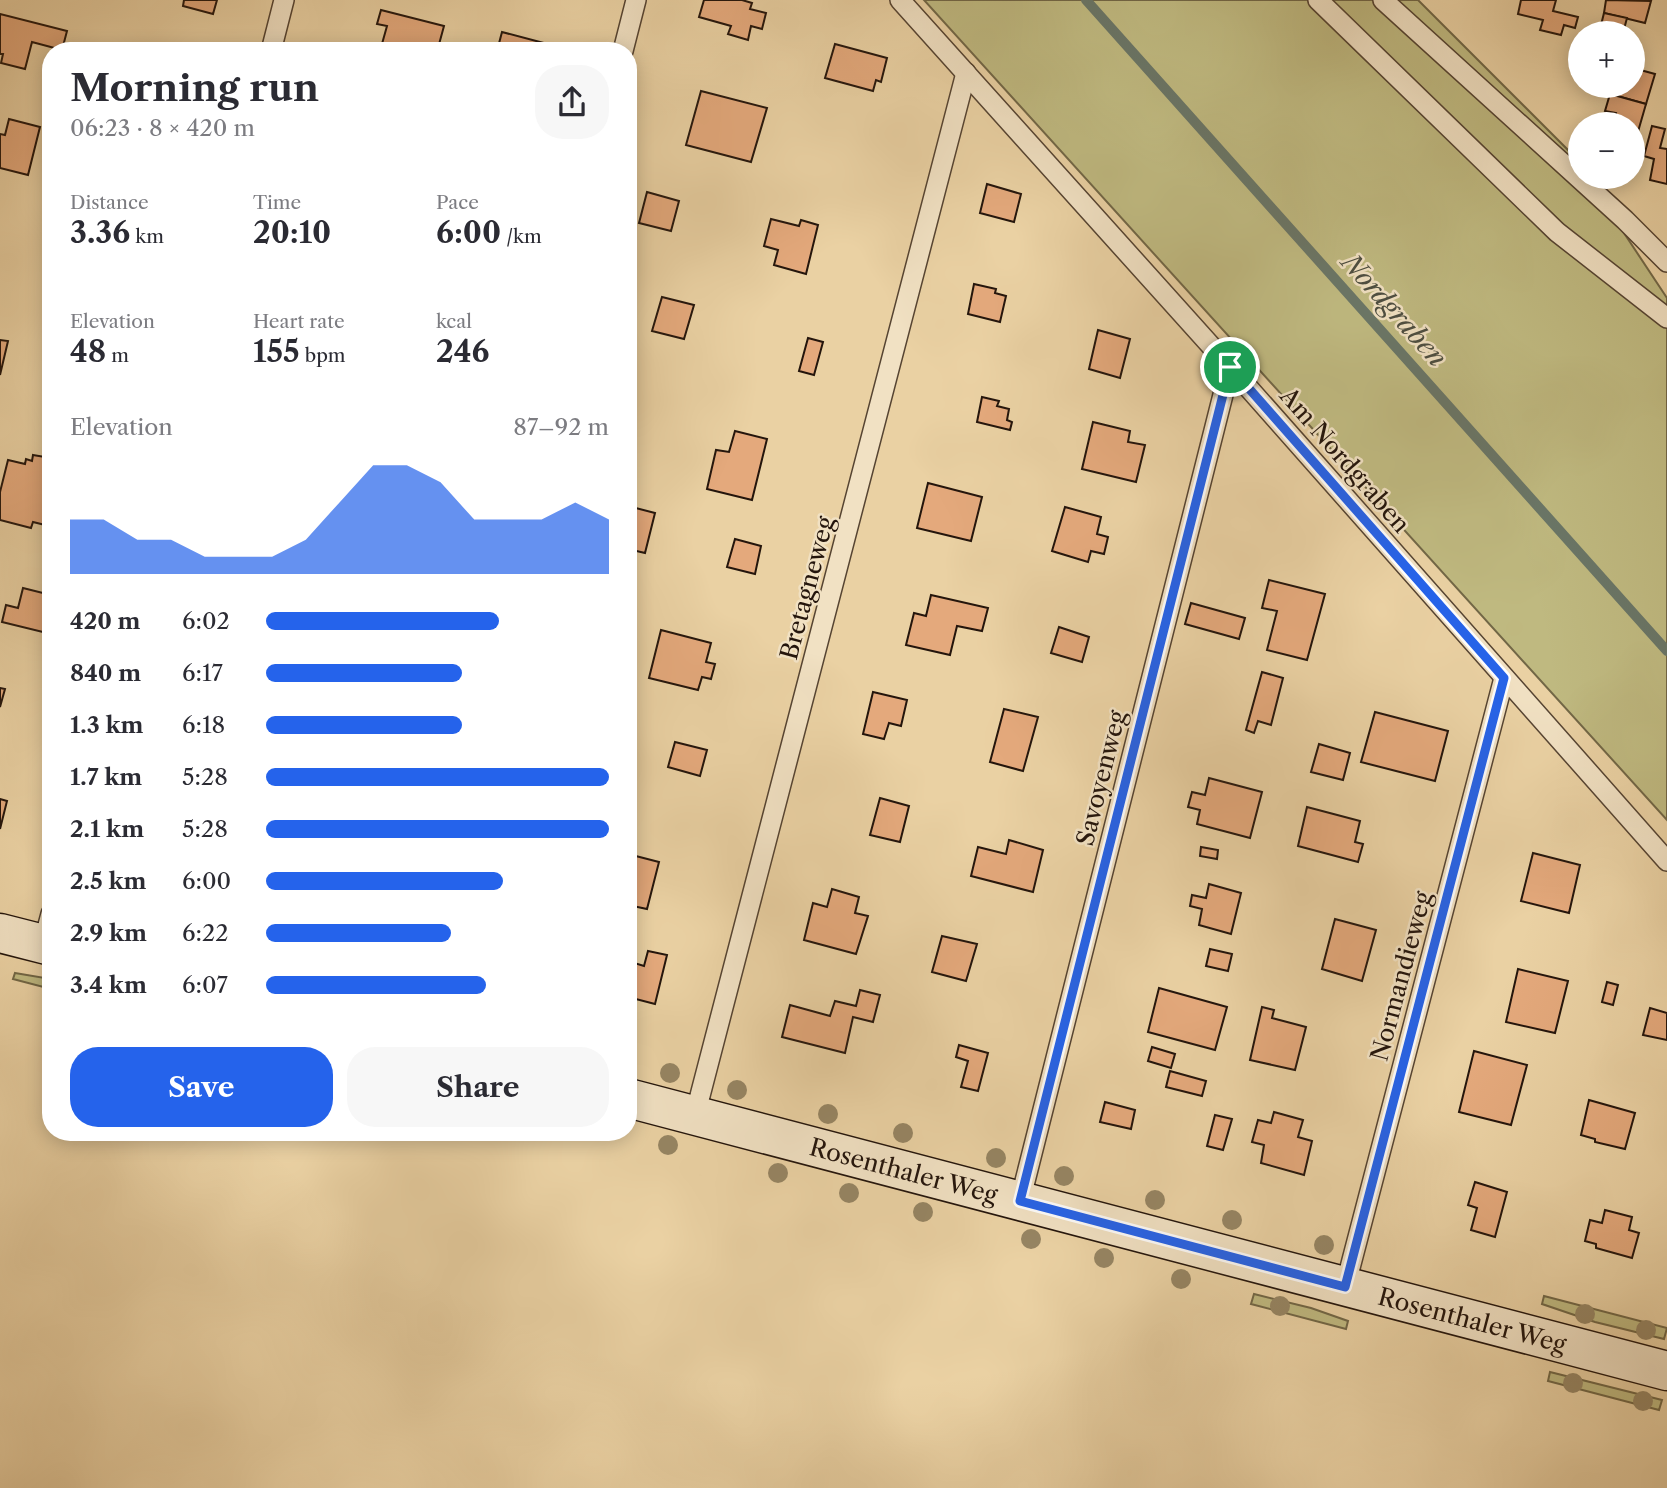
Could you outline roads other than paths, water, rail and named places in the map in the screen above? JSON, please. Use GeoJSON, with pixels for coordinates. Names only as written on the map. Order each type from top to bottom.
{"type":"FeatureCollection","features":[{"type":"Feature","properties":{"kind":"main road"},"geometry":{"type":"LineString","coordinates":[[0,933],[42,934]]}},
{"type":"Feature","properties":{"kind":"main road","name":"Rosenthaler Weg"},"geometry":{"type":"LineString","coordinates":[[637,1100],[1667,1371]]}},
{"type":"Feature","properties":{"kind":"lane"},"geometry":{"type":"LineString","coordinates":[[273,42],[284,0]]}},
{"type":"Feature","properties":{"kind":"lane"},"geometry":{"type":"LineString","coordinates":[[625,42],[636,0]]}},
{"type":"Feature","properties":{"kind":"lane","name":"Am Nordgraben"},"geometry":{"type":"LineString","coordinates":[[900,0],[1230,367],[1667,861]]}},
{"type":"Feature","properties":{"kind":"lane"},"geometry":{"type":"LineString","coordinates":[[1318,0],[1557,232],[1667,318]]}},
{"type":"Feature","properties":{"kind":"lane"},"geometry":{"type":"LineString","coordinates":[[1383,0],[1625,220],[1667,262]]}},
{"type":"Feature","properties":{"kind":"lane","name":"Bretagneweg"},"geometry":{"type":"LineString","coordinates":[[695,1115],[966,73]]}},
{"type":"Feature","properties":{"kind":"lane","name":"Savoyenweg"},"geometry":{"type":"LineString","coordinates":[[1020,1201],[1230,367]]}},
{"type":"Feature","properties":{"kind":"lane","name":"Normandieweg"},"geometry":{"type":"LineString","coordinates":[[1345,1287],[1504,678]]}},
{"type":"Feature","properties":{"kind":"waterway","name":"Nordgraben"},"geometry":{"type":"LineString","coordinates":[[1086,0],[1667,651]]}}]}
